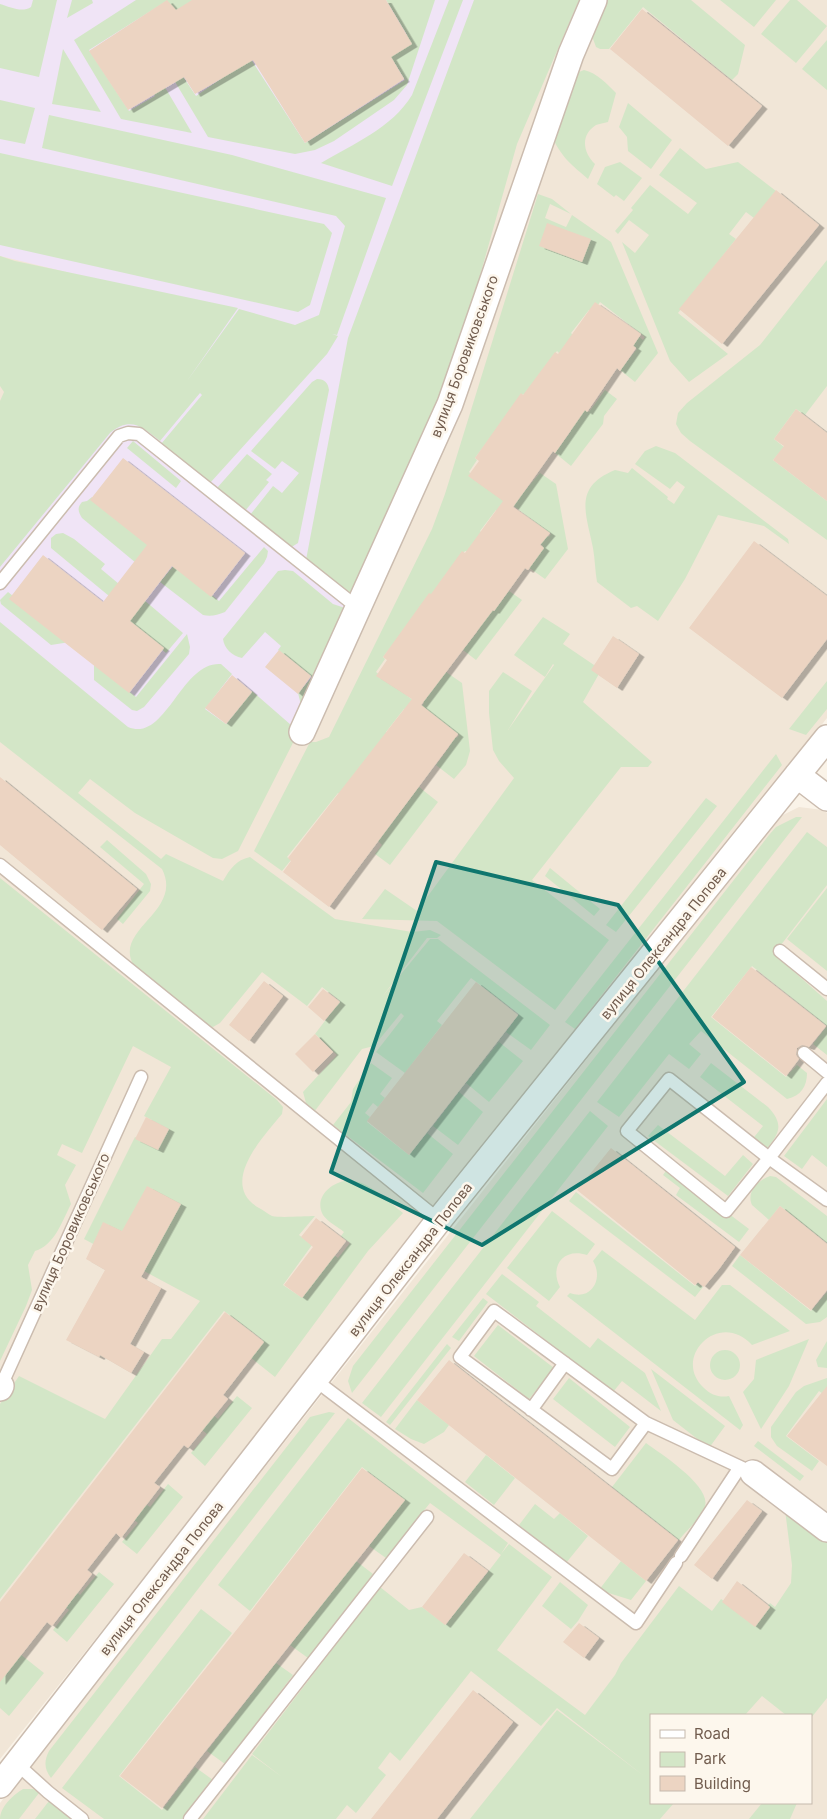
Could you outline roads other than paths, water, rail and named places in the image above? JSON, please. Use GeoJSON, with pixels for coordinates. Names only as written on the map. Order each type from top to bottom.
{"type":"FeatureCollection","features":[{"type":"Feature","properties":{"kind":"street","name":"вулиця Боровиковського"},"geometry":{"type":"LineString","coordinates":[[302,732],[450,404],[571,54],[594,0]]}},
{"type":"Feature","properties":{"kind":"street","name":"вулиця Олександра Попова"},"geometry":{"type":"LineString","coordinates":[[0,1786],[439,1220],[827,738]]}},
{"type":"Feature","properties":{"kind":"street"},"geometry":{"type":"LineString","coordinates":[[797,775],[827,798]]}},
{"type":"Feature","properties":{"kind":"street"},"geometry":{"type":"LineString","coordinates":[[746,1470],[827,1529]]}},
{"type":"Feature","properties":{"kind":"lane"},"geometry":{"type":"LineString","coordinates":[[0,583],[119,436],[128,433],[139,434],[348,600],[359,605]]}},
{"type":"Feature","properties":{"kind":"lane"},"geometry":{"type":"LineString","coordinates":[[0,864],[439,1220]]}},
{"type":"Feature","properties":{"kind":"lane"},"geometry":{"type":"LineString","coordinates":[[780,951],[827,989]]}},
{"type":"Feature","properties":{"kind":"lane"},"geometry":{"type":"LineString","coordinates":[[804,1054],[827,1072]]}},
{"type":"Feature","properties":{"kind":"lane","name":"вулиця Боровиковського"},"geometry":{"type":"LineString","coordinates":[[0,1386],[141,1077]]}},
{"type":"Feature","properties":{"kind":"lane"},"geometry":{"type":"LineString","coordinates":[[827,1083],[769,1158],[726,1211],[627,1132],[669,1079],[769,1158],[827,1200]]}},
{"type":"Feature","properties":{"kind":"lane"},"geometry":{"type":"LineString","coordinates":[[315,1380],[636,1623],[679,1559],[746,1470],[646,1423],[494,1311],[460,1357],[612,1469],[646,1423]]}},
{"type":"Feature","properties":{"kind":"lane"},"geometry":{"type":"LineString","coordinates":[[531,1410],[565,1364]]}},
{"type":"Feature","properties":{"kind":"lane"},"geometry":{"type":"LineString","coordinates":[[190,1819],[427,1517]]}},
{"type":"Feature","properties":{"kind":"lane"},"geometry":{"type":"LineString","coordinates":[[17,1764],[82,1819]]}}]}
